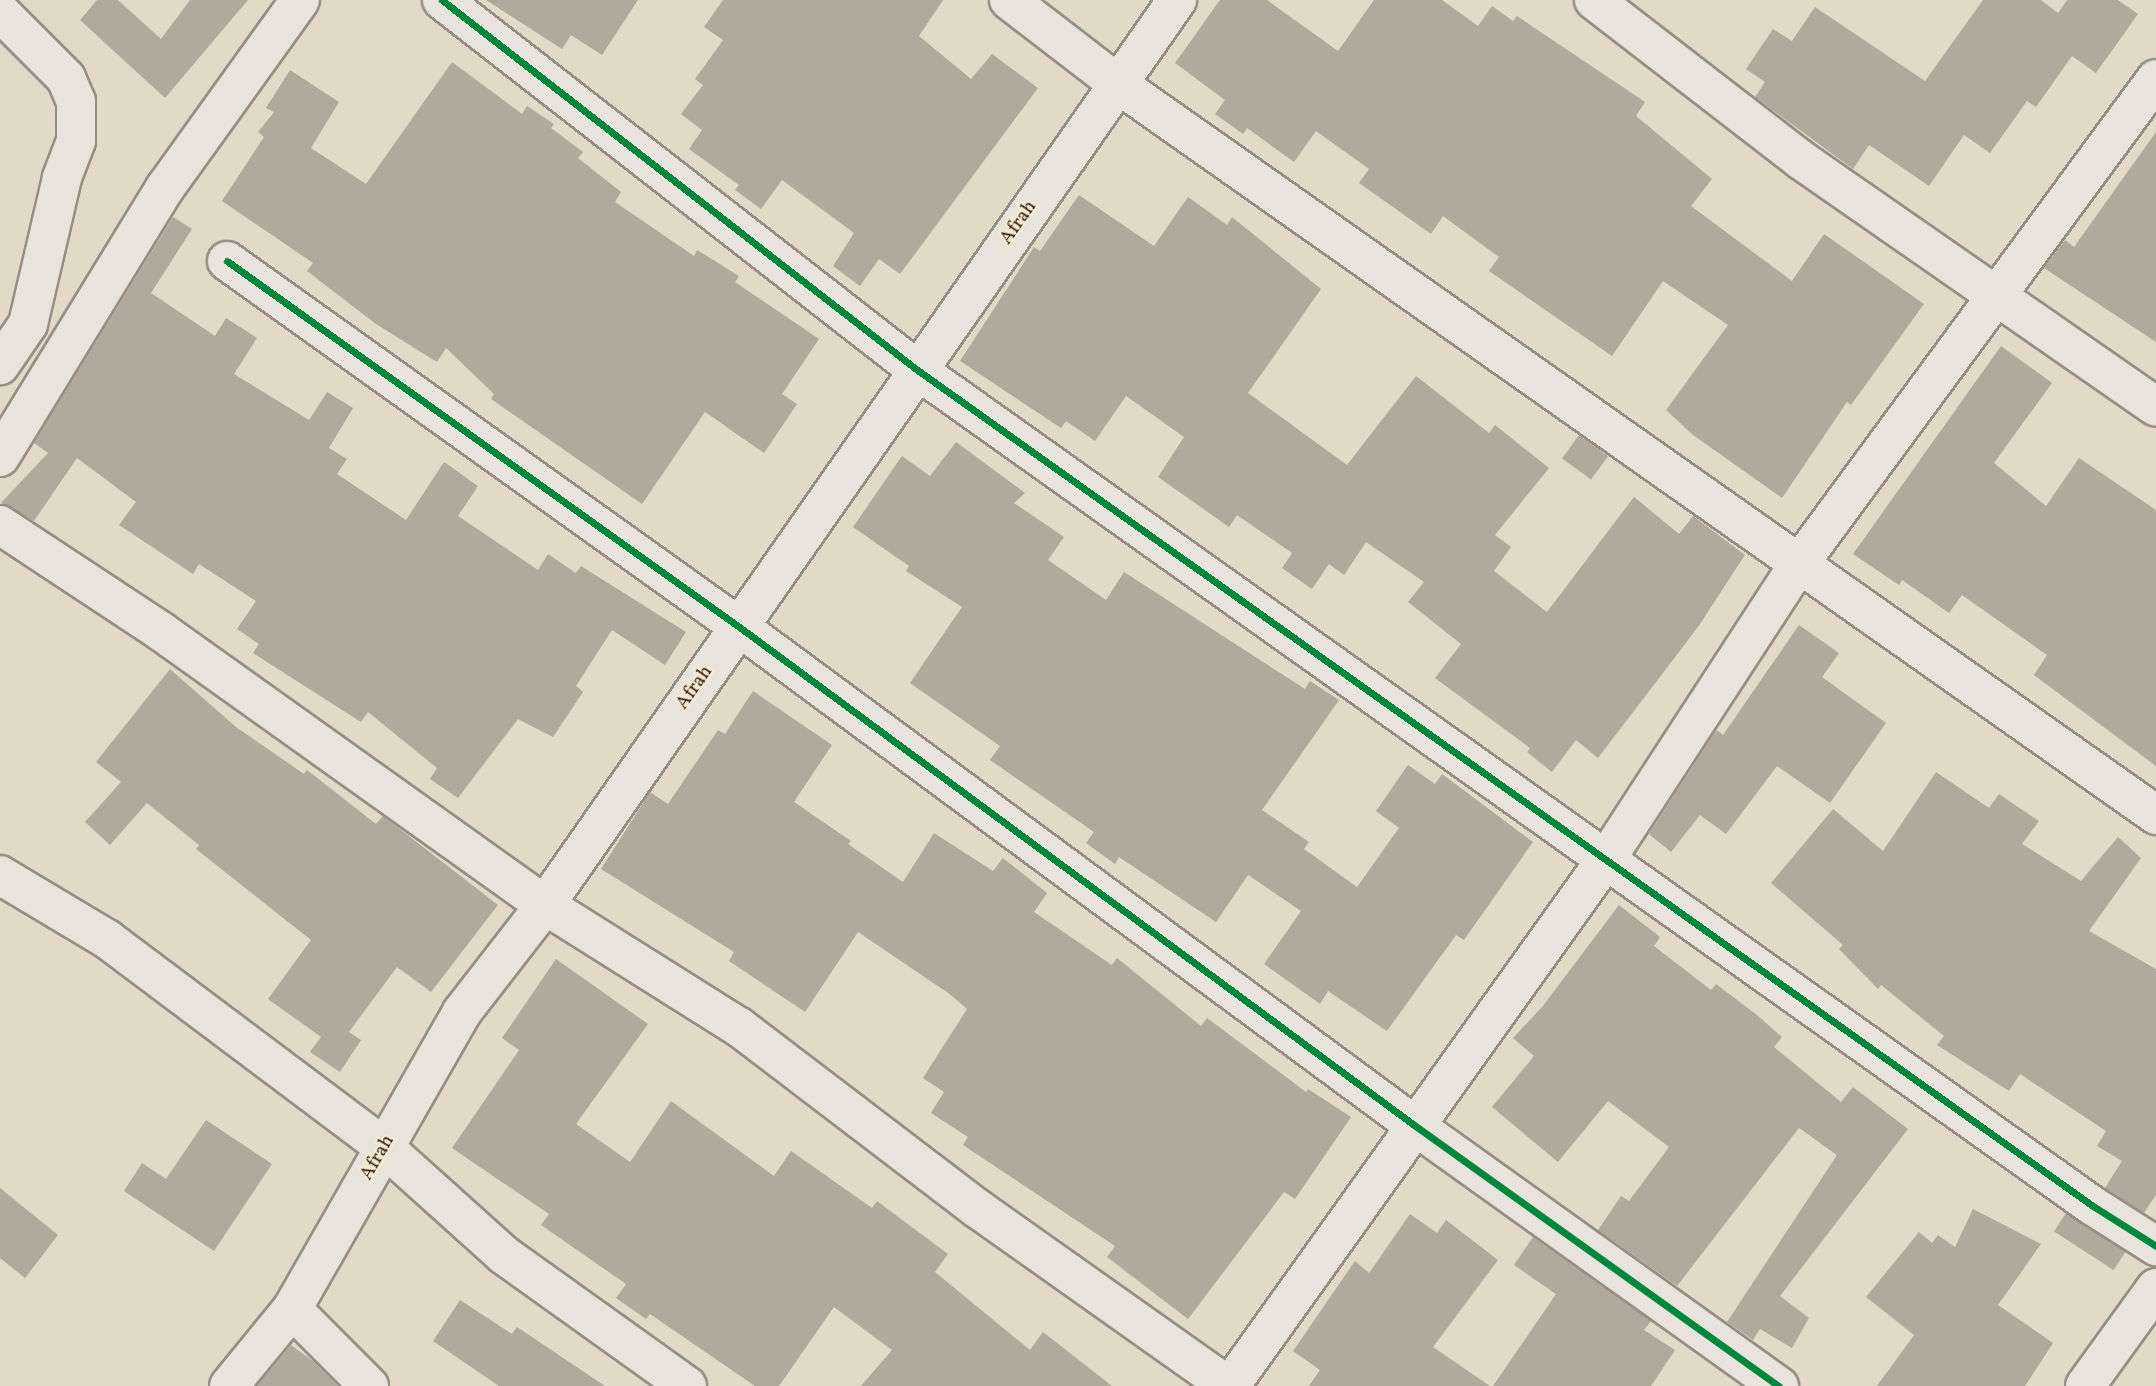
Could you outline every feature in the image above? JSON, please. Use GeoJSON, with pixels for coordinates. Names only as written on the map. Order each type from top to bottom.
{"type":"FeatureCollection","features":[{"type":"Feature","properties":{"kind":"street"},"geometry":{"type":"LineString","coordinates":[[0,457],[164,188],[300,0]]}},
{"type":"Feature","properties":{"kind":"street"},"geometry":{"type":"LineString","coordinates":[[442,0],[916,369],[2093,1206],[2156,1246]]}},
{"type":"Feature","properties":{"kind":"street"},"geometry":{"type":"LineString","coordinates":[[1009,0],[1118,84],[2156,816]]}},
{"type":"Feature","properties":{"kind":"street","name":"Afrah"},"geometry":{"type":"LineString","coordinates":[[229,1386],[292,1308],[462,1012],[545,905],[916,369],[1177,0]]}},
{"type":"Feature","properties":{"kind":"street"},"geometry":{"type":"LineString","coordinates":[[1594,0],[1801,160],[1998,293],[2156,407]]}},
{"type":"Feature","properties":{"kind":"street"},"geometry":{"type":"LineString","coordinates":[[0,12],[66,78],[76,101],[76,141],[62,178],[28,324],[0,365]]}},
{"type":"Feature","properties":{"kind":"street"},"geometry":{"type":"LineString","coordinates":[[0,525],[162,632],[545,905],[739,1027],[978,1209],[1229,1386],[1413,1125],[1607,858],[1798,564],[2156,79]]}},
{"type":"Feature","properties":{"kind":"street"},"geometry":{"type":"LineString","coordinates":[[227,261],[738,626],[1413,1125],[1779,1386]]}},
{"type":"Feature","properties":{"kind":"street"},"geometry":{"type":"LineString","coordinates":[[0,875],[107,939],[384,1147],[504,1255],[687,1386]]}},
{"type":"Feature","properties":{"kind":"street"},"geometry":{"type":"LineString","coordinates":[[2085,1386],[2156,1288]]}},
{"type":"Feature","properties":{"kind":"street"},"geometry":{"type":"LineString","coordinates":[[292,1308],[369,1386]]}},
{"type":"Feature","properties":{"kind":"building"},"geometry":{"type":"Polygon","coordinates":[[[97,0],[118,0],[161,39],[190,0],[248,0],[165,98],[80,20],[97,0]]]}},
{"type":"Feature","properties":{"kind":"building"},"geometry":{"type":"Polygon","coordinates":[[[486,0],[638,0],[602,55],[571,35],[562,49],[486,0]]]}},
{"type":"Feature","properties":{"kind":"building"},"geometry":{"type":"Polygon","coordinates":[[[723,0],[943,0],[919,36],[971,79],[992,54],[1038,88],[900,274],[879,259],[860,286],[833,266],[854,233],[782,180],[761,209],[735,190],[739,185],[689,149],[702,130],[681,114],[703,85],[695,79],[723,40],[704,27],[723,0]]]}},
{"type":"Feature","properties":{"kind":"building"},"geometry":{"type":"Polygon","coordinates":[[[1220,0],[1267,0],[1338,51],[1374,0],[1442,0],[1478,26],[1492,6],[1513,21],[1517,16],[1645,102],[1636,116],[1712,179],[1691,206],[1792,281],[1824,234],[1924,304],[1851,405],[1847,402],[1782,498],[1693,435],[1666,410],[1728,325],[1663,281],[1612,356],[1489,271],[1499,257],[1443,216],[1431,234],[1359,183],[1369,169],[1316,131],[1294,162],[1247,128],[1243,134],[1215,114],[1225,100],[1175,63],[1220,0]]]}},
{"type":"Feature","properties":{"kind":"building"},"geometry":{"type":"Polygon","coordinates":[[[1983,0],[2041,0],[2058,13],[2067,0],[2118,0],[2138,14],[2096,73],[2072,56],[2036,107],[2027,101],[1990,153],[1964,135],[1929,186],[1869,145],[1853,169],[1755,97],[1765,82],[1746,69],[1773,29],[1792,41],[1815,7],[1925,81],[1983,0]]]}},
{"type":"Feature","properties":{"kind":"building"},"geometry":{"type":"Polygon","coordinates":[[[452,62],[522,114],[527,106],[554,124],[551,128],[583,152],[578,158],[621,192],[615,202],[694,256],[697,250],[739,276],[735,282],[819,339],[782,394],[797,404],[764,453],[705,412],[642,504],[491,399],[494,394],[446,348],[437,362],[376,324],[307,271],[313,263],[222,201],[264,137],[258,132],[274,112],[266,108],[290,70],[339,102],[311,148],[366,184],[452,62]]]}},
{"type":"Feature","properties":{"kind":"building"},"geometry":{"type":"Polygon","coordinates":[[[2156,132],[2156,342],[2044,268],[2065,240],[2074,247],[2156,132]]]}},
{"type":"Feature","properties":{"kind":"building"},"geometry":{"type":"Polygon","coordinates":[[[1079,195],[1154,246],[1188,197],[1227,225],[1232,217],[1321,289],[1248,393],[1347,465],[1416,376],[1489,433],[1495,425],[1549,468],[1495,535],[1511,547],[1494,571],[1547,612],[1634,497],[1679,534],[1693,516],[1745,555],[1698,627],[1598,758],[1576,740],[1552,772],[1527,752],[1530,748],[1435,678],[1461,644],[1408,602],[1424,582],[1366,542],[1344,575],[1329,564],[1312,589],[1282,568],[1292,553],[1237,515],[1229,527],[1158,477],[1184,437],[1126,396],[1095,441],[1066,421],[1061,428],[960,361],[1034,247],[1040,251],[1079,195]]]}},
{"type":"Feature","properties":{"kind":"building"},"geometry":{"type":"Polygon","coordinates":[[[173,217],[192,229],[151,293],[215,336],[226,318],[257,338],[234,374],[309,420],[327,392],[353,408],[329,448],[347,459],[337,474],[406,520],[444,462],[478,486],[458,516],[538,570],[548,554],[576,573],[581,566],[686,632],[665,665],[612,630],[576,686],[583,692],[553,737],[518,719],[458,798],[430,779],[437,768],[368,712],[361,722],[253,653],[259,644],[237,629],[256,601],[199,564],[193,574],[119,525],[136,502],[77,458],[34,521],[1,503],[48,453],[34,443],[173,217]]]}},
{"type":"Feature","properties":{"kind":"building"},"geometry":{"type":"Polygon","coordinates":[[[2001,346],[2052,383],[1994,463],[2046,506],[2079,458],[2156,510],[2156,766],[2034,675],[2047,655],[1962,595],[1949,613],[1902,580],[1899,585],[1853,554],[2001,346]]]}},
{"type":"Feature","properties":{"kind":"building"},"geometry":{"type":"Polygon","coordinates":[[[1579,435],[1608,456],[1591,480],[1562,458],[1579,435]]]}},
{"type":"Feature","properties":{"kind":"building"},"geometry":{"type":"Polygon","coordinates":[[[956,442],[1025,493],[1014,503],[1064,537],[1048,560],[1106,600],[1124,572],[1305,689],[1310,681],[1339,700],[1262,810],[1309,842],[1304,849],[1357,887],[1399,828],[1376,811],[1408,765],[1435,784],[1442,774],[1533,842],[1464,940],[1456,935],[1387,1031],[1328,991],[1320,1004],[1264,964],[1301,911],[1248,875],[1216,922],[1119,857],[1115,864],[1086,843],[1094,832],[990,760],[1000,746],[910,683],[962,607],[906,571],[909,566],[853,527],[902,456],[930,476],[956,442]]]}},
{"type":"Feature","properties":{"kind":"building"},"geometry":{"type":"Polygon","coordinates":[[[1799,625],[1839,653],[1822,677],[1886,723],[1830,803],[1777,766],[1726,834],[1700,815],[1671,852],[1649,834],[1717,730],[1723,735],[1799,625]]]}},
{"type":"Feature","properties":{"kind":"building"},"geometry":{"type":"Polygon","coordinates":[[[170,669],[236,727],[304,774],[307,770],[376,824],[383,816],[498,905],[431,992],[397,967],[349,1032],[361,1040],[340,1072],[310,1052],[321,1037],[268,999],[311,940],[196,849],[199,845],[147,803],[110,845],[85,822],[121,782],[96,762],[170,669]]]}},
{"type":"Feature","properties":{"kind":"building"},"geometry":{"type":"Polygon","coordinates":[[[753,691],[832,745],[794,802],[851,841],[848,844],[903,882],[934,833],[993,871],[1003,858],[1047,893],[1034,912],[1112,965],[1117,958],[1201,1026],[1207,1018],[1306,1092],[1308,1089],[1351,1117],[1295,1199],[1284,1192],[1188,1319],[1107,1257],[1115,1246],[963,1145],[968,1137],[931,1113],[944,1092],[923,1078],[967,1009],[951,995],[858,932],[805,1012],[729,961],[734,952],[601,869],[650,792],[668,804],[718,730],[725,734],[753,691]]]}},
{"type":"Feature","properties":{"kind":"building"},"geometry":{"type":"Polygon","coordinates":[[[1936,772],[1989,808],[1999,794],[2039,821],[2022,844],[2081,881],[2118,837],[2141,858],[2089,931],[2156,969],[2156,1195],[2144,1213],[2105,1188],[2122,1161],[2097,1146],[2106,1131],[2020,1074],[2009,1091],[1937,1045],[1944,1036],[1881,985],[1878,989],[1839,949],[1843,945],[1771,883],[1833,809],[1883,851],[1936,772]]]}},
{"type":"Feature","properties":{"kind":"building"},"geometry":{"type":"Polygon","coordinates":[[[1619,905],[1660,937],[1654,946],[1711,990],[1716,984],[1782,1037],[1774,1047],[1841,1102],[1853,1087],[1908,1129],[1780,1296],[1809,1318],[1792,1348],[1760,1329],[1753,1340],[1727,1322],[1837,1155],[1799,1128],[1677,1286],[1598,1230],[1621,1196],[1629,1201],[1669,1147],[1608,1101],[1558,1162],[1492,1107],[1534,1056],[1513,1038],[1542,1007],[1619,905]]]}},
{"type":"Feature","properties":{"kind":"building"},"geometry":{"type":"Polygon","coordinates":[[[556,959],[648,1024],[576,1124],[630,1162],[671,1101],[774,1176],[791,1151],[872,1208],[877,1201],[948,1254],[935,1272],[1030,1350],[1043,1332],[1112,1386],[861,1386],[892,1350],[834,1307],[779,1386],[755,1386],[650,1314],[646,1319],[616,1298],[626,1284],[541,1225],[549,1214],[452,1148],[519,1050],[502,1038],[556,959]]]}},
{"type":"Feature","properties":{"kind":"building"},"geometry":{"type":"Polygon","coordinates":[[[206,1120],[272,1164],[214,1251],[124,1191],[142,1163],[166,1179],[206,1120]]]}},
{"type":"Feature","properties":{"kind":"building"},"geometry":{"type":"Polygon","coordinates":[[[0,1188],[58,1235],[25,1278],[0,1258],[0,1188]]]}},
{"type":"Feature","properties":{"kind":"building"},"geometry":{"type":"Polygon","coordinates":[[[1973,1209],[2041,1244],[1998,1305],[2053,1343],[2025,1386],[1877,1386],[1914,1335],[1866,1297],[1919,1232],[1932,1243],[1938,1235],[1955,1247],[1973,1209]]]}},
{"type":"Feature","properties":{"kind":"building"},"geometry":{"type":"Polygon","coordinates":[[[2066,1213],[2126,1252],[2114,1270],[2054,1231],[2066,1213]]]}},
{"type":"Feature","properties":{"kind":"building"},"geometry":{"type":"Polygon","coordinates":[[[1410,1214],[1437,1233],[1446,1220],[1498,1260],[1433,1347],[1490,1386],[1309,1386],[1320,1370],[1293,1351],[1355,1261],[1369,1273],[1410,1214]]]}},
{"type":"Feature","properties":{"kind":"building"},"geometry":{"type":"Polygon","coordinates":[[[1533,1237],[1651,1321],[1644,1330],[1675,1350],[1651,1386],[1493,1386],[1556,1294],[1514,1265],[1533,1237]]]}},
{"type":"Feature","properties":{"kind":"building"},"geometry":{"type":"Polygon","coordinates":[[[460,1300],[512,1334],[517,1327],[605,1386],[499,1386],[433,1341],[460,1300]]]}},
{"type":"Feature","properties":{"kind":"building"},"geometry":{"type":"Polygon","coordinates":[[[291,1345],[314,1362],[338,1386],[257,1386],[291,1345]]]}},
{"type":"Feature","properties":{"kind":"cycle path"},"geometry":{"type":"LineString","coordinates":[[442,0],[916,369],[2093,1206],[2156,1246]]}},
{"type":"Feature","properties":{"kind":"cycle path"},"geometry":{"type":"LineString","coordinates":[[227,261],[738,626],[1414,1125],[1779,1386]]}}]}
